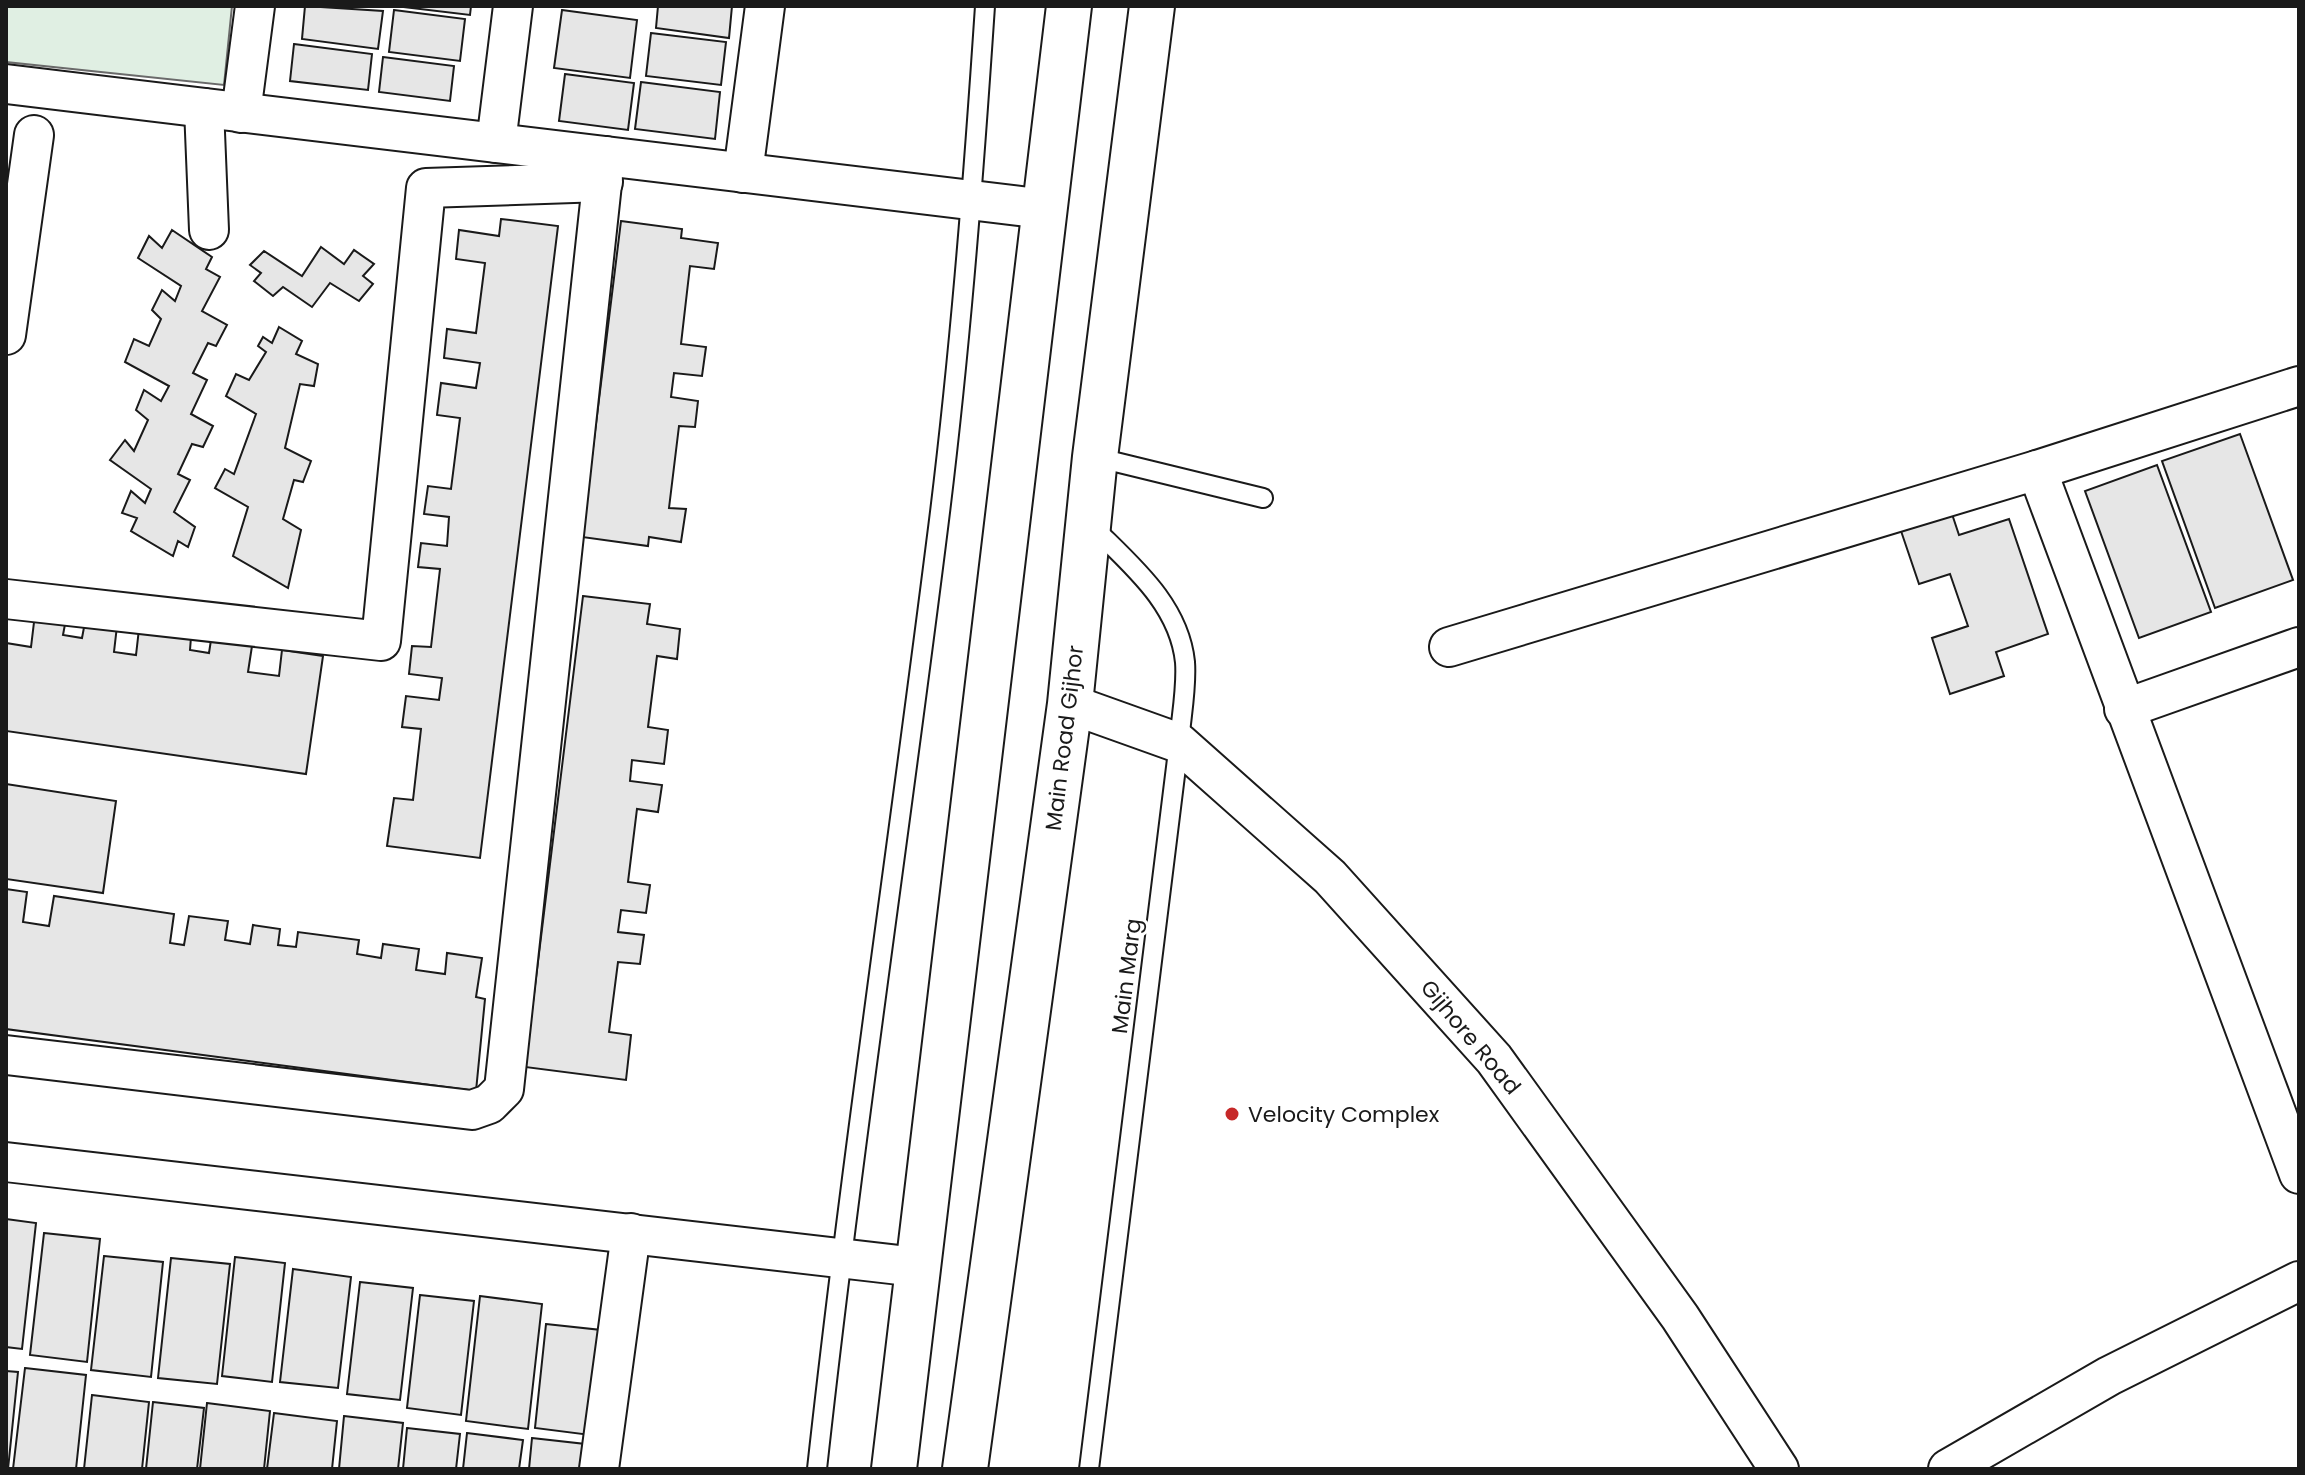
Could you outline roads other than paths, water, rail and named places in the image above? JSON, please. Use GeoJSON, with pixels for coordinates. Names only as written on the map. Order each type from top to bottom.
{"type":"FeatureCollection","features":[{"type":"Feature","properties":{"kind":"street"},"geometry":{"type":"LineString","coordinates":[[209,230],[223,110],[255,6]]}},
{"type":"Feature","properties":{"kind":"street"},"geometry":{"type":"LineString","coordinates":[[496,143],[513,6]]}},
{"type":"Feature","properties":{"kind":"street"},"geometry":{"type":"LineString","coordinates":[[743,173],[765,6]]}},
{"type":"Feature","properties":{"kind":"street"},"geometry":{"type":"LineString","coordinates":[[894,1469],[1069,6]]}},
{"type":"Feature","properties":{"kind":"street","name":"Main Road Gijhor"},"geometry":{"type":"LineString","coordinates":[[965,1469],[1070,704],[1095,457],[1152,6]]}},
{"type":"Feature","properties":{"kind":"street"},"geometry":{"type":"LineString","coordinates":[[6,84],[496,143],[604,169]]}},
{"type":"Feature","properties":{"kind":"street"},"geometry":{"type":"LineString","coordinates":[[6,335],[34,135]]}},
{"type":"Feature","properties":{"kind":"street"},"geometry":{"type":"LineString","coordinates":[[6,1055],[472,1110],[489,1104],[504,1089],[604,169]]}},
{"type":"Feature","properties":{"kind":"street"},"geometry":{"type":"LineString","coordinates":[[6,599],[381,641],[426,188],[604,169],[743,173],[1045,209]]}},
{"type":"Feature","properties":{"kind":"street"},"geometry":{"type":"LineString","coordinates":[[1449,647],[2298,391]]}},
{"type":"Feature","properties":{"kind":"street"},"geometry":{"type":"LineString","coordinates":[[2037,470],[2299,1174]]}},
{"type":"Feature","properties":{"kind":"street"},"geometry":{"type":"LineString","coordinates":[[2124,709],[2299,647]]}},
{"type":"Feature","properties":{"kind":"street","name":"Gijhore Road"},"geometry":{"type":"LineString","coordinates":[[1070,704],[1179,743],[1330,877],[1494,1059],[1680,1317],[1779,1469]]}},
{"type":"Feature","properties":{"kind":"street"},"geometry":{"type":"LineString","coordinates":[[6,1162],[917,1267]]}},
{"type":"Feature","properties":{"kind":"street"},"geometry":{"type":"LineString","coordinates":[[599,1469],[631,1233]]}},
{"type":"Feature","properties":{"kind":"street"},"geometry":{"type":"LineString","coordinates":[[1948,1469],[2109,1376],[2299,1281]]}},
{"type":"Feature","properties":{"kind":"lane"},"geometry":{"type":"LineString","coordinates":[[817,1469],[840,1257],[937,541],[972,200],[985,6]]}},
{"type":"Feature","properties":{"kind":"lane"},"geometry":{"type":"LineString","coordinates":[[1095,457],[1263,498]]}},
{"type":"Feature","properties":{"kind":"lane","name":"Main Marg"},"geometry":{"type":"LineString","coordinates":[[1088,522],[1147,580],[1170,614],[1185,662],[1179,743],[1089,1469]]}},
{"type":"Feature","properties":{"kind":"place","name":"Velocity Complex"},"geometry":{"type":"Point","coordinates":[1232,1114]}}]}
